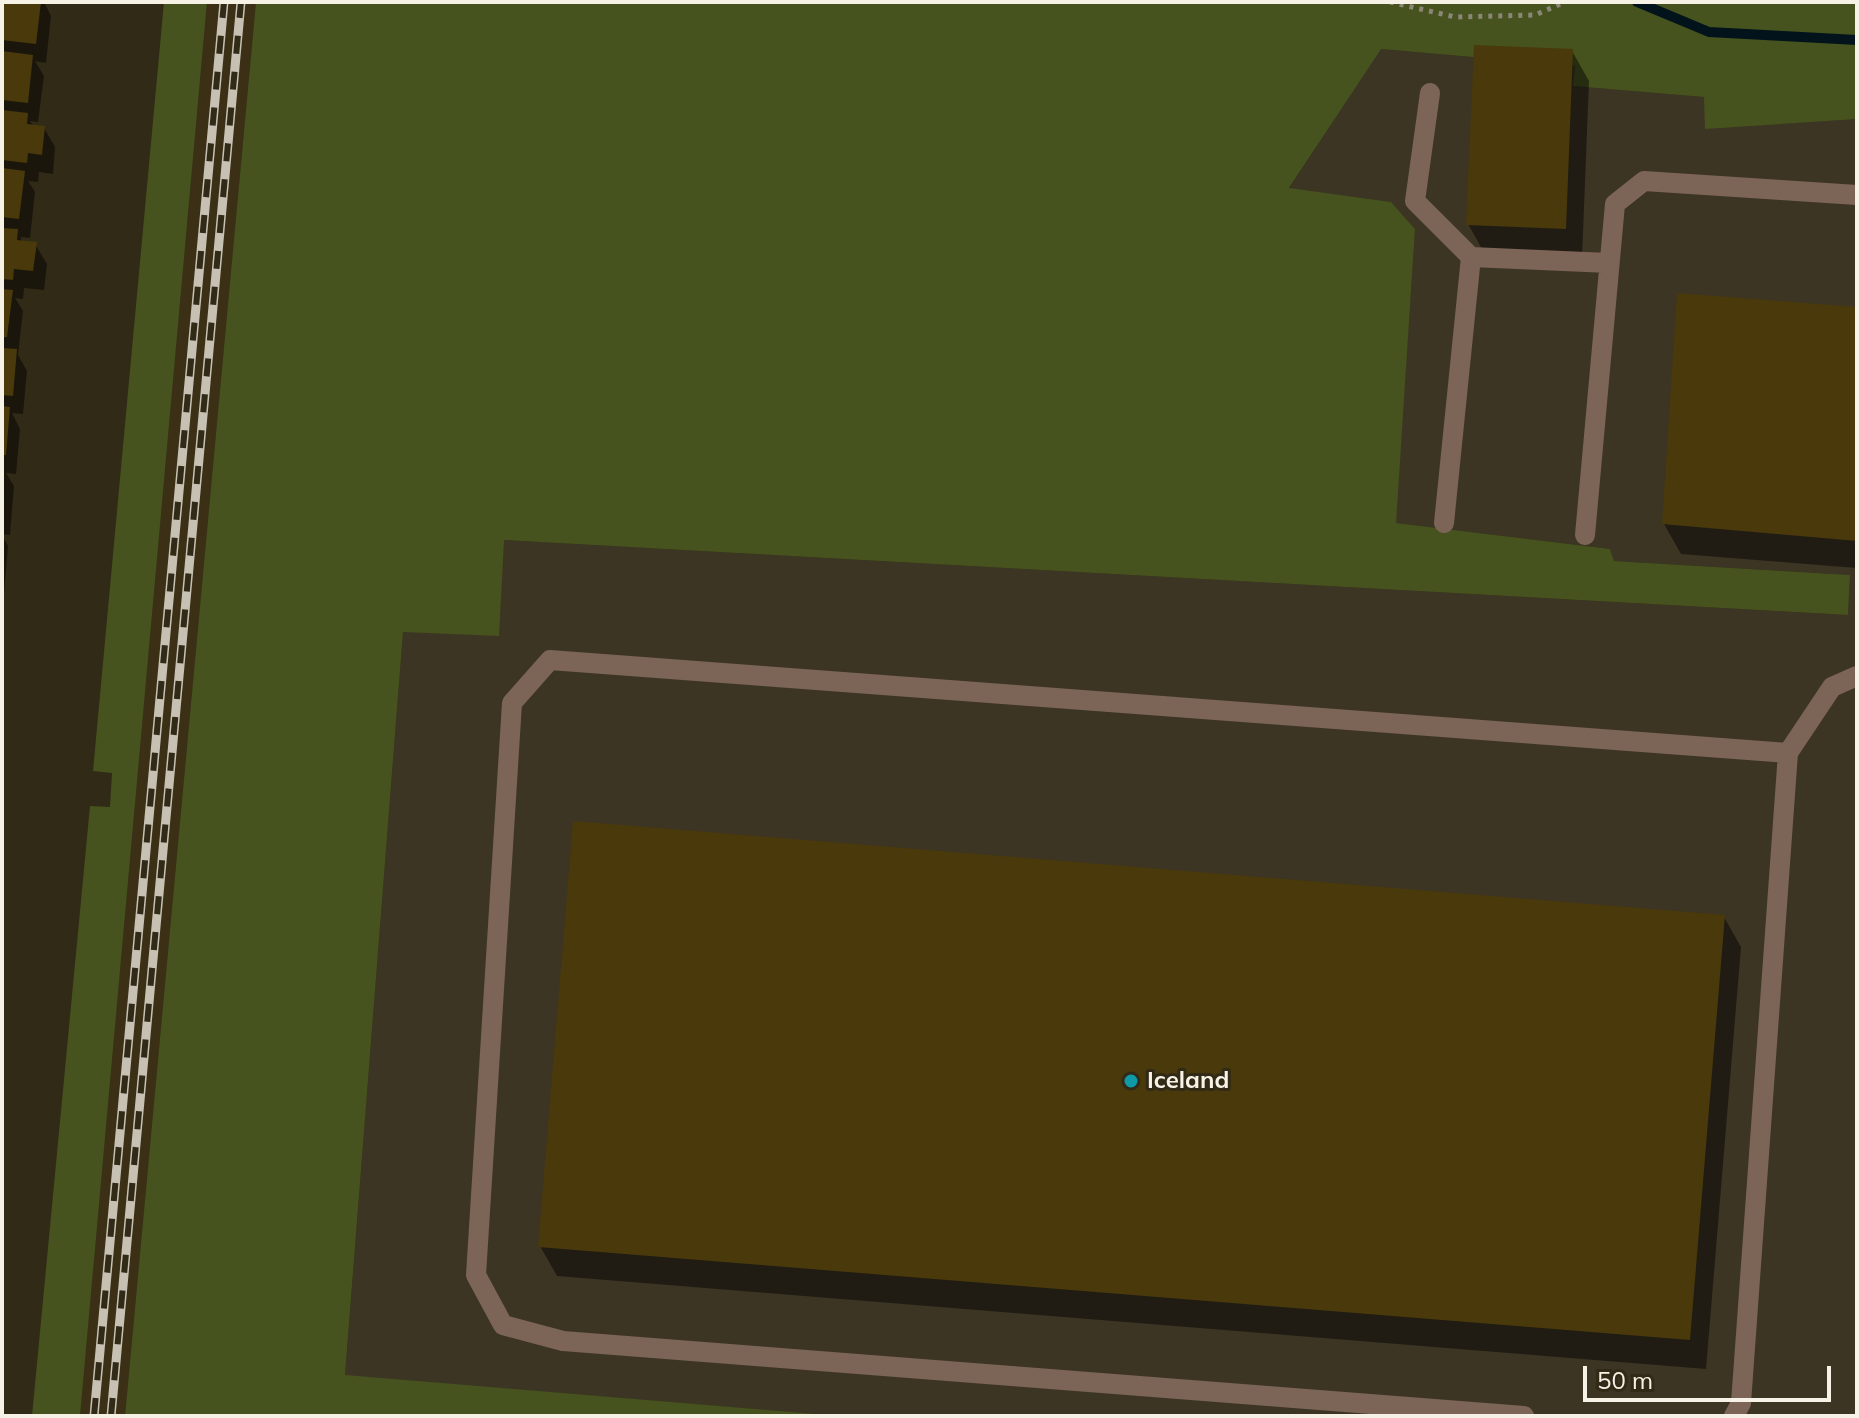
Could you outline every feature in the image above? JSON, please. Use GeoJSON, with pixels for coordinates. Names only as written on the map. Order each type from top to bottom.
{"type":"FeatureCollection","features":[{"type":"Feature","properties":{"kind":"lane"},"geometry":{"type":"LineString","coordinates":[[1430,93],[1415,201],[1471,257],[1609,263]]}},
{"type":"Feature","properties":{"kind":"lane"},"geometry":{"type":"LineString","coordinates":[[1585,535],[1615,204],[1644,181],[1857,195]]}},
{"type":"Feature","properties":{"kind":"lane"},"geometry":{"type":"LineString","coordinates":[[1444,523],[1471,257]]}},
{"type":"Feature","properties":{"kind":"lane"},"geometry":{"type":"LineString","coordinates":[[1524,1416],[563,1341],[503,1325],[476,1275],[512,703],[550,660],[1788,753]]}},
{"type":"Feature","properties":{"kind":"lane"},"geometry":{"type":"LineString","coordinates":[[1734,1416],[1741,1403],[1788,753],[1832,687],[1857,676]]}},
{"type":"Feature","properties":{"kind":"path"},"geometry":{"type":"LineString","coordinates":[[1390,2],[1455,17],[1535,15],[1565,2]]}},
{"type":"Feature","properties":{"kind":"shaded area"},"geometry":{"type":"Polygon","coordinates":[[[207,2],[256,2],[125,1416],[80,1416],[207,2]]]}},
{"type":"Feature","properties":{"kind":"shaded area"},"geometry":{"type":"Polygon","coordinates":[[[1380,49],[1576,66],[1574,86],[1705,97],[1706,128],[1857,119],[1857,1416],[840,1416],[345,1376],[403,631],[504,540],[1848,615],[1850,575],[1614,561],[1610,549],[1395,523],[1415,229],[1391,202],[1289,189],[1380,49]]]}},
{"type":"Feature","properties":{"kind":"green space"},"geometry":{"type":"Polygon","coordinates":[[[164,2],[207,2],[80,1416],[32,1416],[90,806],[110,807],[112,773],[93,771],[164,2]]]}},
{"type":"Feature","properties":{"kind":"green space"},"geometry":{"type":"Polygon","coordinates":[[[256,2],[1857,2],[1857,119],[1705,129],[1704,97],[1573,86],[1575,66],[1381,49],[1289,188],[1391,202],[1415,229],[1396,523],[1610,549],[1614,561],[1850,575],[1848,615],[504,540],[499,636],[403,632],[345,1375],[840,1416],[125,1416],[256,2]]]}},
{"type":"Feature","properties":{"kind":"building"},"geometry":{"type":"Polygon","coordinates":[[[2,2],[41,2],[36,44],[2,40],[2,2]]]}},
{"type":"Feature","properties":{"kind":"building"},"geometry":{"type":"Polygon","coordinates":[[[1474,45],[1573,49],[1566,229],[1466,225],[1474,45]]]}},
{"type":"Feature","properties":{"kind":"building"},"geometry":{"type":"Polygon","coordinates":[[[2,51],[33,55],[28,103],[2,100],[2,51]]]}},
{"type":"Feature","properties":{"kind":"building"},"geometry":{"type":"Polygon","coordinates":[[[2,110],[28,113],[27,124],[45,126],[42,155],[28,153],[27,163],[2,160],[2,110]]]}},
{"type":"Feature","properties":{"kind":"building"},"geometry":{"type":"Polygon","coordinates":[[[2,168],[25,171],[19,219],[2,217],[2,168]]]}},
{"type":"Feature","properties":{"kind":"building"},"geometry":{"type":"Polygon","coordinates":[[[2,228],[18,229],[17,240],[37,242],[33,271],[14,269],[13,280],[2,279],[2,228]]]}},
{"type":"Feature","properties":{"kind":"building"},"geometry":{"type":"Polygon","coordinates":[[[2,289],[13,290],[7,337],[2,337],[2,289]]]}},
{"type":"Feature","properties":{"kind":"building"},"geometry":{"type":"Polygon","coordinates":[[[1677,293],[1857,307],[1857,541],[1662,524],[1677,293]]]}},
{"type":"Feature","properties":{"kind":"building"},"geometry":{"type":"Polygon","coordinates":[[[2,348],[17,349],[13,396],[2,395],[2,348]]]}},
{"type":"Feature","properties":{"kind":"building"},"geometry":{"type":"Polygon","coordinates":[[[2,406],[10,407],[6,455],[2,455],[2,406]]]}},
{"type":"Feature","properties":{"kind":"building","name":"Iceland"},"geometry":{"type":"Polygon","coordinates":[[[573,821],[1725,915],[1690,1340],[538,1247],[573,821]]]}},
{"type":"Feature","properties":{"kind":"waterway"},"geometry":{"type":"LineString","coordinates":[[1637,2],[1709,32],[1857,40]]}},
{"type":"Feature","properties":{"kind":"railway"},"geometry":{"type":"LineString","coordinates":[[94,1416],[224,2]]}},
{"type":"Feature","properties":{"kind":"railway"},"geometry":{"type":"LineString","coordinates":[[111,1416],[241,2]]}},
{"type":"Feature","properties":{"kind":"place","name":"Iceland"},"geometry":{"type":"Point","coordinates":[1131,1081]}}]}
